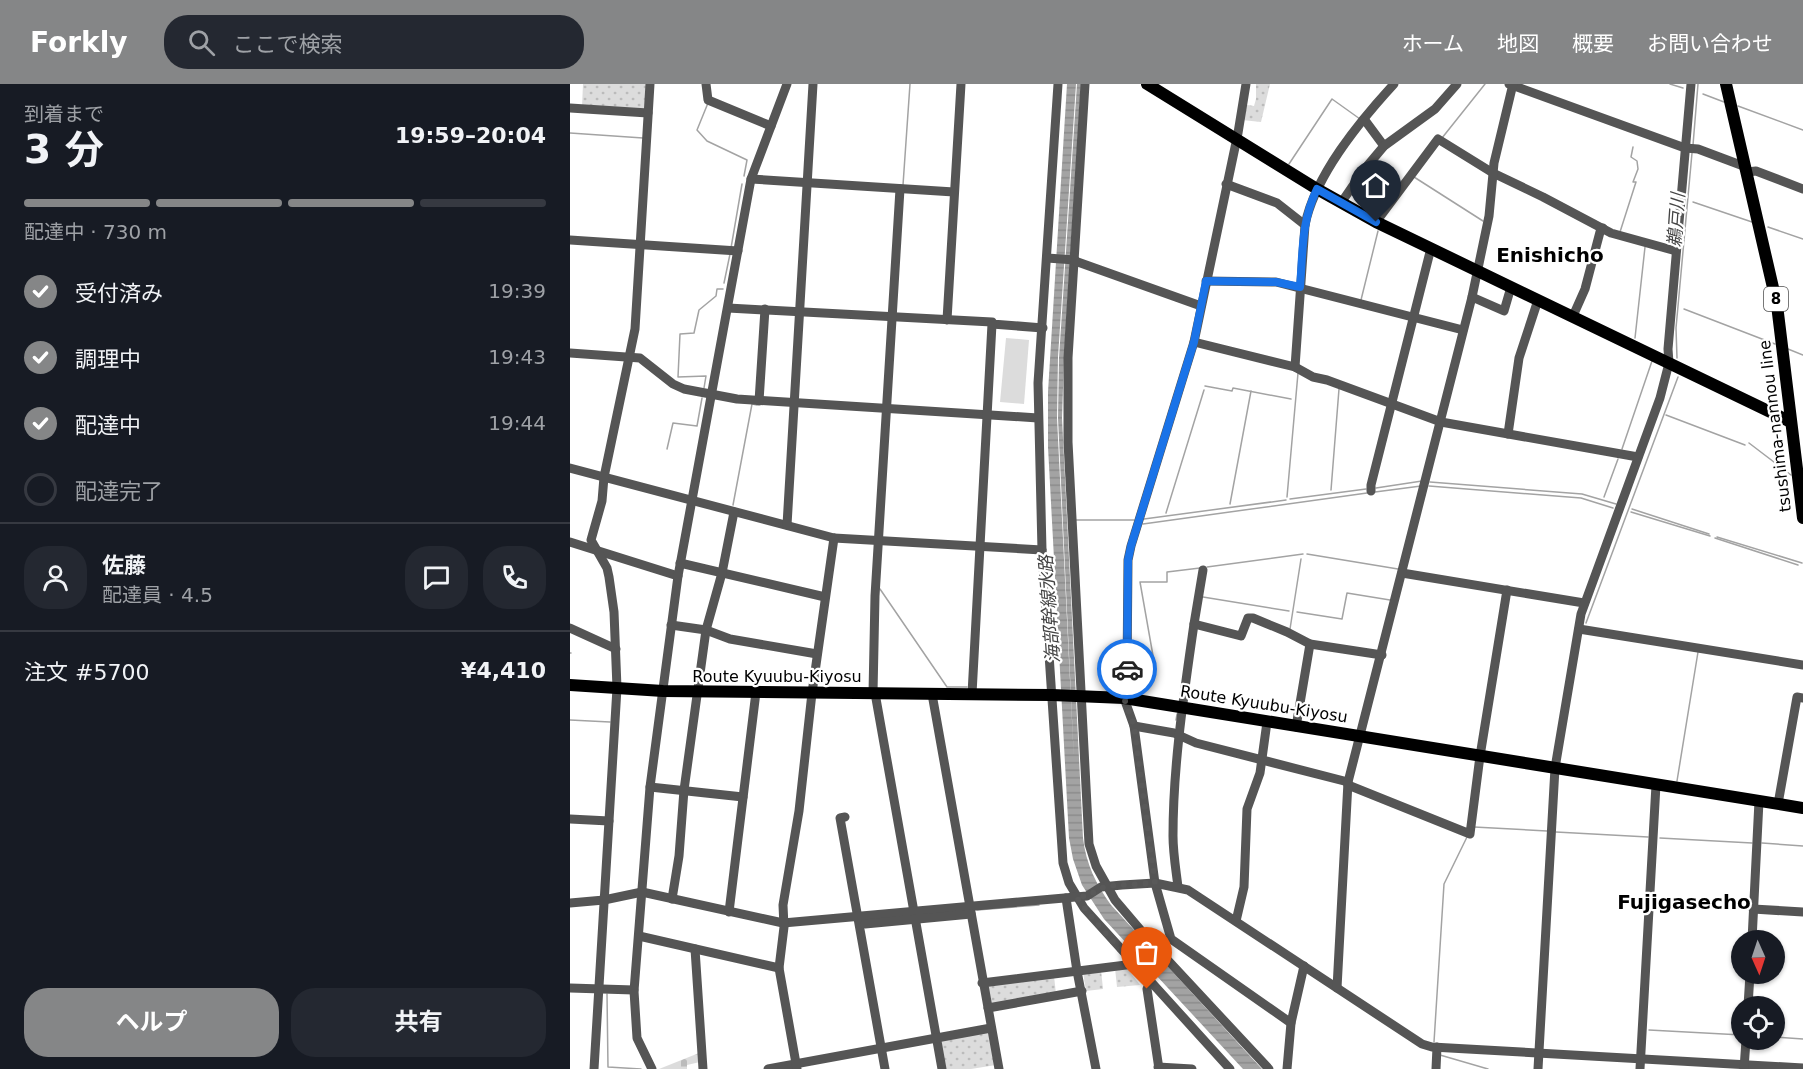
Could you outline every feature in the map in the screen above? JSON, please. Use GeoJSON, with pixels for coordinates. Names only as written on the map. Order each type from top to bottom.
{"type":"FeatureCollection","features":[{"type":"Feature","properties":{"kind":"main road"},"geometry":{"type":"LineString","coordinates":[[1147,84],[1165,89],[1235,138],[1317,189],[1376,222],[1797,424]]}},
{"type":"Feature","properties":{"kind":"main road","name":"tsushima-nannou line"},"geometry":{"type":"LineString","coordinates":[[1726,84],[1777,305],[1797,424],[1803,518]]}},
{"type":"Feature","properties":{"kind":"main road","name":"Route Kyuubu-Kiyosu"},"geometry":{"type":"LineString","coordinates":[[570,685],[663,692],[1079,695],[1124,698],[1803,808]]}},
{"type":"Feature","properties":{"kind":"street"},"geometry":{"type":"LineString","coordinates":[[594,1069],[617,688],[614,612],[609,577],[607,568],[591,540],[602,501],[604,477],[634,329],[650,84]]}},
{"type":"Feature","properties":{"kind":"street"},"geometry":{"type":"LineString","coordinates":[[706,84],[708,100],[771,126]]}},
{"type":"Feature","properties":{"kind":"street"},"geometry":{"type":"LineString","coordinates":[[652,1069],[637,1038],[634,990],[650,787],[678,576],[751,179],[787,84]]}},
{"type":"Feature","properties":{"kind":"street"},"geometry":{"type":"LineString","coordinates":[[787,525],[813,84]]}},
{"type":"Feature","properties":{"kind":"street"},"geometry":{"type":"LineString","coordinates":[[947,320],[961,84]]}},
{"type":"Feature","properties":{"kind":"street"},"geometry":{"type":"LineString","coordinates":[[1058,84],[1051,258],[1043,328],[1038,418],[1041,550],[1055,695],[1062,863],[1076,897],[1099,926],[1230,1069]]}},
{"type":"Feature","properties":{"kind":"street"},"geometry":{"type":"LineString","coordinates":[[1085,84],[1068,358],[1068,442],[1079,695],[1089,844],[1104,887],[1149,940],[1269,1069]]}},
{"type":"Feature","properties":{"kind":"street"},"geometry":{"type":"LineString","coordinates":[[1246,84],[1194,342],[1128,560],[1127,672],[1124,698],[1134,726],[1155,883],[1171,939],[1291,1023]]}},
{"type":"Feature","properties":{"kind":"street"},"geometry":{"type":"LineString","coordinates":[[1295,367],[1308,208],[1339,153],[1394,84]]}},
{"type":"Feature","properties":{"kind":"street"},"geometry":{"type":"LineString","coordinates":[[1341,203],[1384,146],[1435,109],[1457,84]]}},
{"type":"Feature","properties":{"kind":"street"},"geometry":{"type":"LineString","coordinates":[[1337,988],[1348,784],[1472,297],[1489,216],[1493,173],[1511,84],[1803,189]]}},
{"type":"Feature","properties":{"kind":"street"},"geometry":{"type":"LineString","coordinates":[[1538,1069],[1555,768],[1584,603],[1660,398],[1669,363],[1668,349],[1676,251],[1690,149],[1691,84]]}},
{"type":"Feature","properties":{"kind":"street"},"geometry":{"type":"LineString","coordinates":[[570,108],[648,113]]}},
{"type":"Feature","properties":{"kind":"street"},"geometry":{"type":"LineString","coordinates":[[1364,119],[1384,146]]}},
{"type":"Feature","properties":{"kind":"street"},"geometry":{"type":"LineString","coordinates":[[1376,222],[1438,139],[1493,173],[1611,232],[1676,251]]}},
{"type":"Feature","properties":{"kind":"street"},"geometry":{"type":"LineString","coordinates":[[751,179],[954,192]]}},
{"type":"Feature","properties":{"kind":"street"},"geometry":{"type":"LineString","coordinates":[[1226,184],[1277,203],[1305,225]]}},
{"type":"Feature","properties":{"kind":"street"},"geometry":{"type":"LineString","coordinates":[[903,189],[882,540],[875,596],[874,693],[942,1069]]}},
{"type":"Feature","properties":{"kind":"street"},"geometry":{"type":"LineString","coordinates":[[1573,316],[1586,289],[1600,232],[1603,228]]}},
{"type":"Feature","properties":{"kind":"street"},"geometry":{"type":"LineString","coordinates":[[570,240],[738,251]]}},
{"type":"Feature","properties":{"kind":"street"},"geometry":{"type":"LineString","coordinates":[[1371,491],[1431,248]]}},
{"type":"Feature","properties":{"kind":"street"},"geometry":{"type":"LineString","coordinates":[[1051,258],[1074,260],[1201,306]]}},
{"type":"Feature","properties":{"kind":"street"},"geometry":{"type":"LineString","coordinates":[[1206,281],[1276,282],[1463,330]]}},
{"type":"Feature","properties":{"kind":"street"},"geometry":{"type":"LineString","coordinates":[[1472,297],[1504,311],[1511,287]]}},
{"type":"Feature","properties":{"kind":"street"},"geometry":{"type":"LineString","coordinates":[[1508,434],[1519,358],[1538,300]]}},
{"type":"Feature","properties":{"kind":"street"},"geometry":{"type":"LineString","coordinates":[[728,308],[992,322],[992,324],[1043,328]]}},
{"type":"Feature","properties":{"kind":"street"},"geometry":{"type":"LineString","coordinates":[[759,401],[765,309]]}},
{"type":"Feature","properties":{"kind":"street"},"geometry":{"type":"LineString","coordinates":[[972,694],[992,324]]}},
{"type":"Feature","properties":{"kind":"street"},"geometry":{"type":"LineString","coordinates":[[1194,342],[1295,367],[1313,377],[1327,380],[1441,422],[1638,457]]}},
{"type":"Feature","properties":{"kind":"street"},"geometry":{"type":"LineString","coordinates":[[570,353],[640,358],[673,384],[711,395],[759,401],[1038,418]]}},
{"type":"Feature","properties":{"kind":"street"},"geometry":{"type":"LineString","coordinates":[[570,468],[834,538],[1041,550]]}},
{"type":"Feature","properties":{"kind":"street"},"geometry":{"type":"LineString","coordinates":[[672,899],[706,630],[722,573],[734,512]]}},
{"type":"Feature","properties":{"kind":"street"},"geometry":{"type":"LineString","coordinates":[[796,1066],[779,968],[783,905],[800,811],[812,693],[834,538]]}},
{"type":"Feature","properties":{"kind":"street"},"geometry":{"type":"LineString","coordinates":[[570,542],[678,576]]}},
{"type":"Feature","properties":{"kind":"street"},"geometry":{"type":"LineString","coordinates":[[680,563],[825,597]]}},
{"type":"Feature","properties":{"kind":"street"},"geometry":{"type":"LineString","coordinates":[[1178,887],[1173,838],[1179,735],[1203,570]]}},
{"type":"Feature","properties":{"kind":"street"},"geometry":{"type":"LineString","coordinates":[[1402,573],[1584,603]]}},
{"type":"Feature","properties":{"kind":"street"},"geometry":{"type":"LineString","coordinates":[[1134,726],[1152,727],[1196,743],[1348,784],[1470,834],[1478,755],[1508,590]]}},
{"type":"Feature","properties":{"kind":"street"},"geometry":{"type":"LineString","coordinates":[[1194,624],[1241,636],[1248,618],[1253,618],[1311,644],[1382,655]]}},
{"type":"Feature","properties":{"kind":"street"},"geometry":{"type":"LineString","coordinates":[[672,625],[706,630],[730,639],[817,654]]}},
{"type":"Feature","properties":{"kind":"street"},"geometry":{"type":"LineString","coordinates":[[570,627],[616,649]]}},
{"type":"Feature","properties":{"kind":"street"},"geometry":{"type":"LineString","coordinates":[[1579,627],[1803,661]]}},
{"type":"Feature","properties":{"kind":"street"},"geometry":{"type":"LineString","coordinates":[[1296,726],[1311,644]]}},
{"type":"Feature","properties":{"kind":"street"},"geometry":{"type":"LineString","coordinates":[[1695,645],[1803,665]]}},
{"type":"Feature","properties":{"kind":"street"},"geometry":{"type":"LineString","coordinates":[[729,912],[756,692]]}},
{"type":"Feature","properties":{"kind":"street"},"geometry":{"type":"LineString","coordinates":[[932,694],[999,1069]]}},
{"type":"Feature","properties":{"kind":"street"},"geometry":{"type":"LineString","coordinates":[[1778,804],[1797,697],[1803,698]]}},
{"type":"Feature","properties":{"kind":"street"},"geometry":{"type":"LineString","coordinates":[[1236,921],[1244,887],[1247,809],[1260,773],[1267,722]]}},
{"type":"Feature","properties":{"kind":"street"},"geometry":{"type":"LineString","coordinates":[[1640,1064],[1656,785]]}},
{"type":"Feature","properties":{"kind":"street"},"geometry":{"type":"LineString","coordinates":[[650,787],[743,797]]}},
{"type":"Feature","properties":{"kind":"street"},"geometry":{"type":"LineString","coordinates":[[1752,930],[1759,801]]}},
{"type":"Feature","properties":{"kind":"street"},"geometry":{"type":"LineString","coordinates":[[863,919],[840,818],[845,817],[863,919],[884,1048],[885,1069]]}},
{"type":"Feature","properties":{"kind":"street"},"geometry":{"type":"LineString","coordinates":[[570,819],[609,821]]}},
{"type":"Feature","properties":{"kind":"street"},"geometry":{"type":"LineString","coordinates":[[570,903],[604,900],[642,892],[783,923],[970,911],[1087,896],[1104,887],[1155,883],[1188,890],[1422,1044],[1640,1064],[1803,1068]]}},
{"type":"Feature","properties":{"kind":"street"},"geometry":{"type":"LineString","coordinates":[[1066,898],[1096,1069]]}},
{"type":"Feature","properties":{"kind":"street"},"geometry":{"type":"LineString","coordinates":[[1753,909],[1803,912]]}},
{"type":"Feature","properties":{"kind":"street"},"geometry":{"type":"LineString","coordinates":[[639,936],[779,968]]}},
{"type":"Feature","properties":{"kind":"street"},"geometry":{"type":"LineString","coordinates":[[695,949],[703,1069]]}},
{"type":"Feature","properties":{"kind":"street"},"geometry":{"type":"LineString","coordinates":[[982,983],[1134,964]]}},
{"type":"Feature","properties":{"kind":"street"},"geometry":{"type":"LineString","coordinates":[[1287,1069],[1291,1023],[1304,966]]}},
{"type":"Feature","properties":{"kind":"street"},"geometry":{"type":"LineString","coordinates":[[1150,982],[1147,989],[1158,1068],[1192,1069]]}},
{"type":"Feature","properties":{"kind":"street"},"geometry":{"type":"LineString","coordinates":[[570,988],[634,990]]}},
{"type":"Feature","properties":{"kind":"street"},"geometry":{"type":"LineString","coordinates":[[988,1008],[1082,991]]}},
{"type":"Feature","properties":{"kind":"street"},"geometry":{"type":"LineString","coordinates":[[768,1069],[796,1066],[991,1028]]}},
{"type":"Feature","properties":{"kind":"street"},"geometry":{"type":"LineString","coordinates":[[1436,1069],[1437,1047]]}},
{"type":"Feature","properties":{"kind":"street"},"geometry":{"type":"LineString","coordinates":[[884,1048],[891,1069]]}},
{"type":"Feature","properties":{"kind":"street"},"geometry":{"type":"LineString","coordinates":[[1744,1067],[1745,1050]]}},
{"type":"Feature","properties":{"kind":"green space"},"geometry":{"type":"Polygon","coordinates":[[[583,84],[648,84],[646,110],[582,107],[583,84]]]}},
{"type":"Feature","properties":{"kind":"green space"},"geometry":{"type":"Polygon","coordinates":[[[1256,84],[1270,84],[1261,122],[1242,120],[1247,105],[1254,106],[1256,84]]]}},
{"type":"Feature","properties":{"kind":"green space"},"geometry":{"type":"Polygon","coordinates":[[[1006,338],[1029,340],[1024,404],[1000,402],[1006,338]]]}},
{"type":"Feature","properties":{"kind":"green space"},"geometry":{"type":"Polygon","coordinates":[[[1126,967],[1140,985],[1117,987],[1115,968],[1126,967]]]}},
{"type":"Feature","properties":{"kind":"green space"},"geometry":{"type":"Polygon","coordinates":[[[1101,970],[1103,989],[1086,991],[1083,972],[1101,970]]]}},
{"type":"Feature","properties":{"kind":"green space"},"geometry":{"type":"Polygon","coordinates":[[[1054,976],[1056,994],[991,1006],[987,984],[1054,976]]]}},
{"type":"Feature","properties":{"kind":"green space"},"geometry":{"type":"Polygon","coordinates":[[[988,1031],[996,1065],[971,1069],[944,1069],[941,1039],[988,1031]]]}},
{"type":"Feature","properties":{"kind":"green space"},"geometry":{"type":"Polygon","coordinates":[[[699,1053],[700,1062],[687,1065],[687,1069],[659,1069],[699,1053]]]}},
{"type":"Feature","properties":{"kind":"shaded area"},"geometry":{"type":"Polygon","coordinates":[[[1067,84],[1076,84],[1058,357],[1057,418],[1074,761],[1058,418],[1059,358],[1077,84],[1081,84],[1062,418],[1084,847],[1092,873],[1111,905],[1262,1069],[1243,1069],[1104,919],[1082,885],[1073,859],[1069,838],[1048,447],[1048,392],[1067,84]]]}},
{"type":"Feature","properties":{"kind":"waterway"},"geometry":{"type":"LineString","coordinates":[[903,185],[910,84]]}},
{"type":"Feature","properties":{"kind":"waterway"},"geometry":{"type":"LineString","coordinates":[[1442,138],[1485,84]]}},
{"type":"Feature","properties":{"kind":"waterway"},"geometry":{"type":"LineString","coordinates":[[1670,84],[1683,88]]}},
{"type":"Feature","properties":{"kind":"waterway","name":"鵜戸川"},"geometry":{"type":"LineString","coordinates":[[1693,145],[1698,84]]}},
{"type":"Feature","properties":{"kind":"waterway"},"geometry":{"type":"LineString","coordinates":[[1703,94],[1724,102]]}},
{"type":"Feature","properties":{"kind":"waterway"},"geometry":{"type":"LineString","coordinates":[[1289,164],[1332,99],[1360,119]]}},
{"type":"Feature","properties":{"kind":"waterway"},"geometry":{"type":"LineString","coordinates":[[708,103],[697,130],[707,141],[747,160],[744,176]]}},
{"type":"Feature","properties":{"kind":"waterway"},"geometry":{"type":"LineString","coordinates":[[1738,106],[1803,130]]}},
{"type":"Feature","properties":{"kind":"waterway"},"geometry":{"type":"LineString","coordinates":[[570,133],[643,138]]}},
{"type":"Feature","properties":{"kind":"waterway"},"geometry":{"type":"LineString","coordinates":[[1620,232],[1638,169],[1637,161],[1631,157],[1633,147]]}},
{"type":"Feature","properties":{"kind":"waterway","name":"鵜戸川"},"geometry":{"type":"LineString","coordinates":[[1677,358],[1676,328],[1692,153]]}},
{"type":"Feature","properties":{"kind":"waterway"},"geometry":{"type":"LineString","coordinates":[[1414,177],[1483,221]]}},
{"type":"Feature","properties":{"kind":"waterway"},"geometry":{"type":"LineString","coordinates":[[731,248],[742,184]]}},
{"type":"Feature","properties":{"kind":"waterway"},"geometry":{"type":"LineString","coordinates":[[1693,202],[1752,222]]}},
{"type":"Feature","properties":{"kind":"waterway"},"geometry":{"type":"LineString","coordinates":[[1768,227],[1803,239]]}},
{"type":"Feature","properties":{"kind":"waterway"},"geometry":{"type":"LineString","coordinates":[[1361,300],[1378,231]]}},
{"type":"Feature","properties":{"kind":"waterway"},"geometry":{"type":"LineString","coordinates":[[1635,338],[1645,247]]}},
{"type":"Feature","properties":{"kind":"waterway"},"geometry":{"type":"LineString","coordinates":[[724,283],[730,254]]}},
{"type":"Feature","properties":{"kind":"waterway"},"geometry":{"type":"LineString","coordinates":[[704,388],[706,376],[678,377],[680,334],[694,333],[699,310],[716,296],[717,289],[723,289]]}},
{"type":"Feature","properties":{"kind":"waterway"},"geometry":{"type":"LineString","coordinates":[[1684,309],[1775,344]]}},
{"type":"Feature","properties":{"kind":"waterway"},"geometry":{"type":"LineString","coordinates":[[1788,349],[1803,355]]}},
{"type":"Feature","properties":{"kind":"waterway"},"geometry":{"type":"LineString","coordinates":[[1622,449],[1652,361]]}},
{"type":"Feature","properties":{"kind":"waterway"},"geometry":{"type":"LineString","coordinates":[[1287,497],[1298,373]]}},
{"type":"Feature","properties":{"kind":"waterway","name":"鵜戸川"},"geometry":{"type":"LineString","coordinates":[[1586,623],[1678,377]]}},
{"type":"Feature","properties":{"kind":"waterway"},"geometry":{"type":"LineString","coordinates":[[1205,386],[1232,391],[1233,388],[1291,399]]}},
{"type":"Feature","properties":{"kind":"waterway"},"geometry":{"type":"LineString","coordinates":[[1331,490],[1339,389]]}},
{"type":"Feature","properties":{"kind":"waterway"},"geometry":{"type":"LineString","coordinates":[[1166,513],[1204,390]]}},
{"type":"Feature","properties":{"kind":"waterway"},"geometry":{"type":"LineString","coordinates":[[1230,504],[1251,391]]}},
{"type":"Feature","properties":{"kind":"waterway"},"geometry":{"type":"LineString","coordinates":[[667,449],[673,423],[697,426],[702,398]]}},
{"type":"Feature","properties":{"kind":"waterway"},"geometry":{"type":"LineString","coordinates":[[733,505],[752,404],[757,405]]}},
{"type":"Feature","properties":{"kind":"waterway"},"geometry":{"type":"LineString","coordinates":[[1666,415],[1745,445]]}},
{"type":"Feature","properties":{"kind":"waterway"},"geometry":{"type":"LineString","coordinates":[[1749,443],[1791,475]]}},
{"type":"Feature","properties":{"kind":"waterway"},"geometry":{"type":"LineString","coordinates":[[1604,497],[1618,459]]}},
{"type":"Feature","properties":{"kind":"waterway"},"geometry":{"type":"LineString","coordinates":[[1376,488],[1422,481]]}},
{"type":"Feature","properties":{"kind":"waterway"},"geometry":{"type":"LineString","coordinates":[[1430,482],[1582,494],[1616,504]]}},
{"type":"Feature","properties":{"kind":"waterway"},"geometry":{"type":"LineString","coordinates":[[1375,492],[1421,486]]}},
{"type":"Feature","properties":{"kind":"waterway"},"geometry":{"type":"LineString","coordinates":[[1429,486],[1581,498],[1613,508]]}},
{"type":"Feature","properties":{"kind":"waterway"},"geometry":{"type":"LineString","coordinates":[[1290,499],[1366,489]]}},
{"type":"Feature","properties":{"kind":"waterway"},"geometry":{"type":"LineString","coordinates":[[1143,524],[1367,493]]}},
{"type":"Feature","properties":{"kind":"waterway"},"geometry":{"type":"LineString","coordinates":[[1144,519],[1286,500]]}},
{"type":"Feature","properties":{"kind":"waterway"},"geometry":{"type":"LineString","coordinates":[[1632,509],[1709,534]]}},
{"type":"Feature","properties":{"kind":"waterway"},"geometry":{"type":"LineString","coordinates":[[1631,512],[1710,536]]}},
{"type":"Feature","properties":{"kind":"waterway"},"geometry":{"type":"LineString","coordinates":[[1075,520],[1134,520]]}},
{"type":"Feature","properties":{"kind":"waterway"},"geometry":{"type":"LineString","coordinates":[[1717,537],[1802,563]]}},
{"type":"Feature","properties":{"kind":"waterway"},"geometry":{"type":"LineString","coordinates":[[1715,538],[1798,565]]}},
{"type":"Feature","properties":{"kind":"waterway"},"geometry":{"type":"LineString","coordinates":[[1207,567],[1303,554]]}},
{"type":"Feature","properties":{"kind":"waterway"},"geometry":{"type":"LineString","coordinates":[[1307,554],[1398,569]]}},
{"type":"Feature","properties":{"kind":"waterway"},"geometry":{"type":"LineString","coordinates":[[1290,629],[1301,559]]}},
{"type":"Feature","properties":{"kind":"waterway"},"geometry":{"type":"LineString","coordinates":[[1155,667],[1140,582],[1167,582],[1167,572],[1200,568]]}},
{"type":"Feature","properties":{"kind":"waterway"},"geometry":{"type":"LineString","coordinates":[[880,589],[947,687],[967,687]]}},
{"type":"Feature","properties":{"kind":"waterway"},"geometry":{"type":"LineString","coordinates":[[1297,612],[1342,619],[1347,593],[1390,600]]}},
{"type":"Feature","properties":{"kind":"waterway"},"geometry":{"type":"LineString","coordinates":[[1203,597],[1289,611]]}},
{"type":"Feature","properties":{"kind":"waterway"},"geometry":{"type":"LineString","coordinates":[[1677,781],[1698,652]]}},
{"type":"Feature","properties":{"kind":"waterway"},"geometry":{"type":"LineString","coordinates":[[1176,720],[1177,714]]}},
{"type":"Feature","properties":{"kind":"waterway"},"geometry":{"type":"LineString","coordinates":[[570,720],[610,722]]}},
{"type":"Feature","properties":{"kind":"waterway"},"geometry":{"type":"LineString","coordinates":[[1474,827],[1547,831]]}},
{"type":"Feature","properties":{"kind":"waterway"},"geometry":{"type":"LineString","coordinates":[[1556,832],[1648,837]]}},
{"type":"Feature","properties":{"kind":"waterway"},"geometry":{"type":"LineString","coordinates":[[1434,1042],[1444,884],[1467,837]]}},
{"type":"Feature","properties":{"kind":"waterway"},"geometry":{"type":"LineString","coordinates":[[1660,838],[1752,843]]}},
{"type":"Feature","properties":{"kind":"waterway"},"geometry":{"type":"LineString","coordinates":[[1762,843],[1803,846]]}},
{"type":"Feature","properties":{"kind":"waterway"},"geometry":{"type":"LineString","coordinates":[[977,910],[1039,905]]}},
{"type":"Feature","properties":{"kind":"waterway"},"geometry":{"type":"LineString","coordinates":[[607,994],[608,1067],[641,1069]]}},
{"type":"Feature","properties":{"kind":"waterway"},"geometry":{"type":"LineString","coordinates":[[1649,1030],[1731,1034]]}},
{"type":"Feature","properties":{"kind":"waterway"},"geometry":{"type":"LineString","coordinates":[[1785,1038],[1803,1039]]}},
{"type":"Feature","properties":{"kind":"waterway"},"geometry":{"type":"LineString","coordinates":[[1440,1055],[1488,1069]]}},
{"type":"Feature","properties":{"kind":"way so far"},"geometry":{"type":"LineString","coordinates":[[1127,669],[1124,698],[1134,726],[1155,883],[1106,886],[1087,896],[1076,897],[1150,982],[1147,989]]}},
{"type":"Feature","properties":{"kind":"district","name":"Enishicho"},"geometry":{"type":"Point","coordinates":[1550,255]}},
{"type":"Feature","properties":{"kind":"district","name":"Fujigasecho"},"geometry":{"type":"Point","coordinates":[1684,902]}},
{"type":"Feature","properties":{"kind":"route"},"geometry":{"type":"LineString","coordinates":[[1127,669],[1128,560],[1194,342],[1206,281],[1248,280],[1300,287],[1305,225],[1308,208],[1317,189],[1376,222]]}},
{"type":"Feature","properties":{"kind":"water label","name":"海部幹線水路"},"geometry":{"type":"Point","coordinates":[1049,609]}}]}
